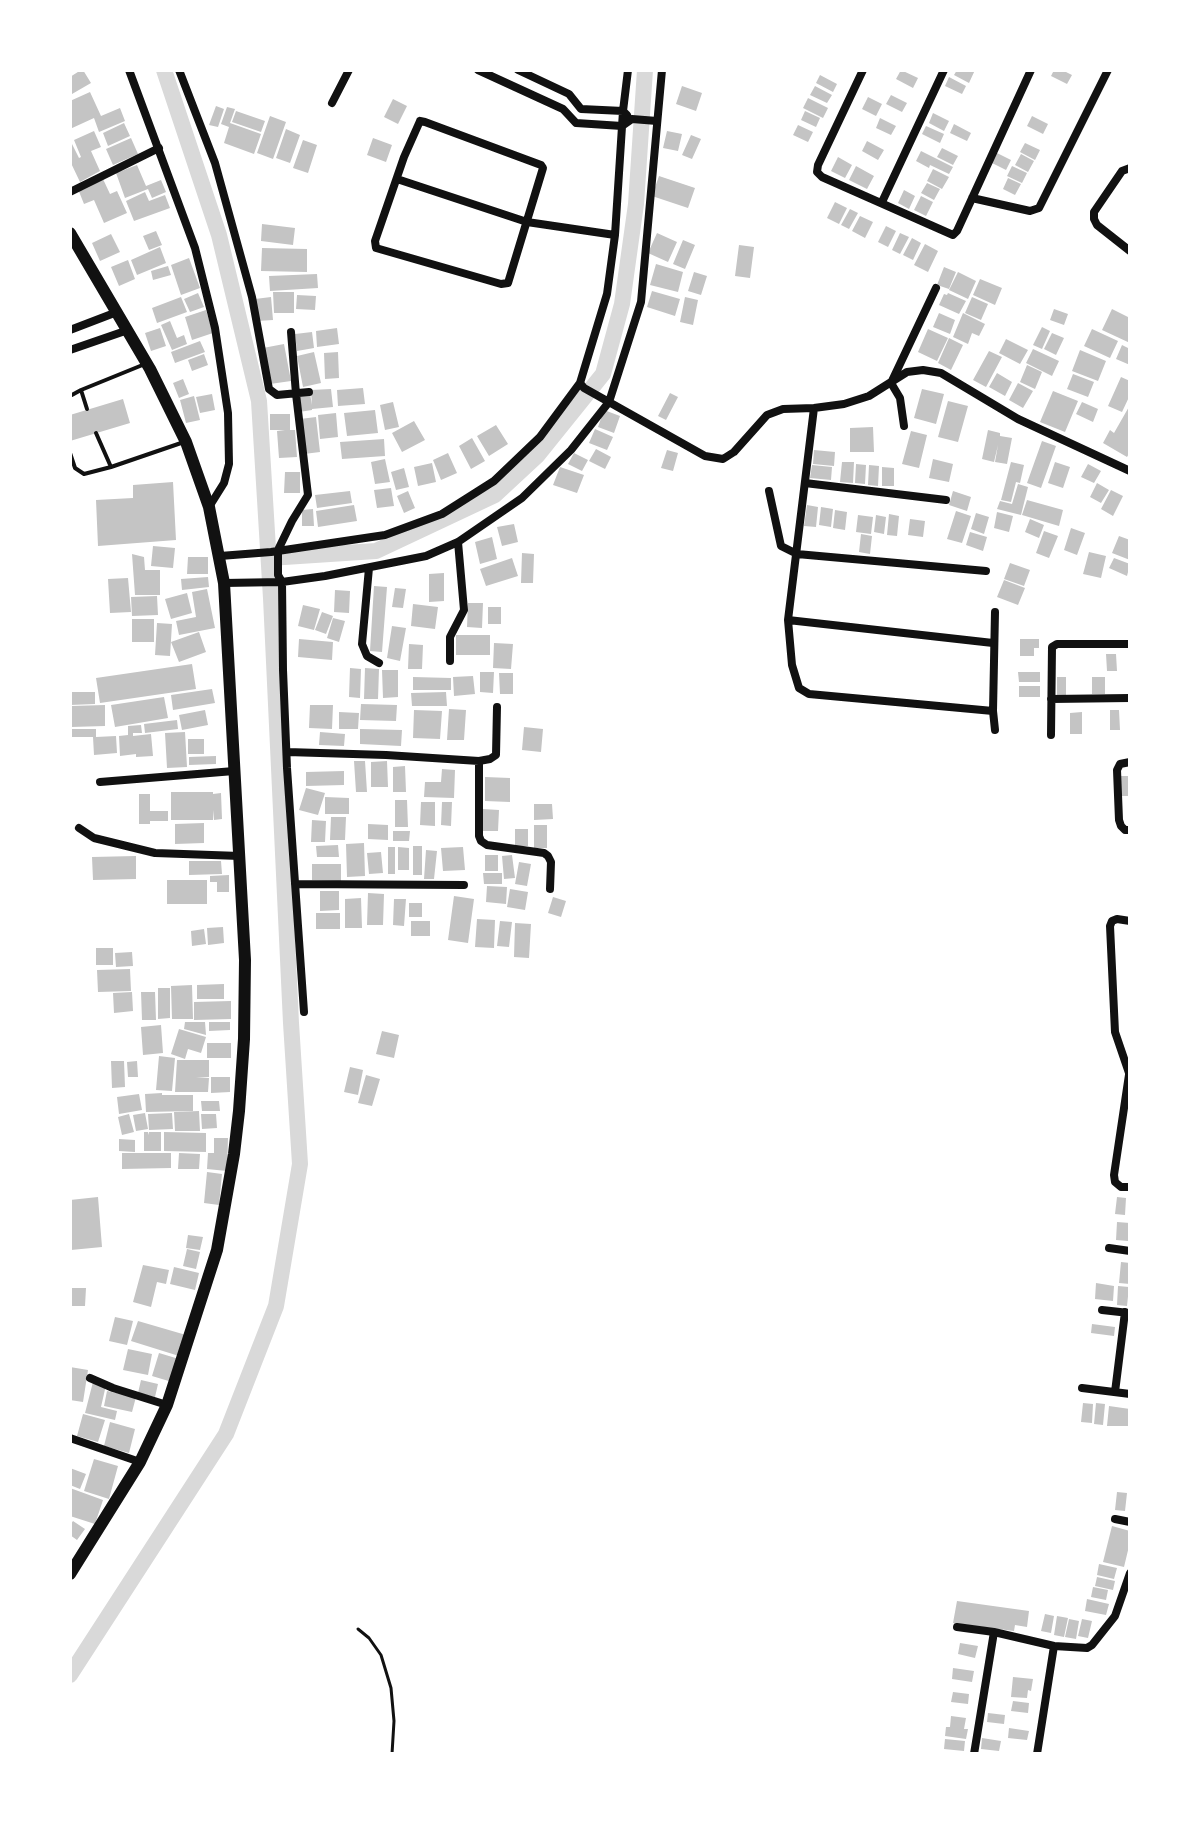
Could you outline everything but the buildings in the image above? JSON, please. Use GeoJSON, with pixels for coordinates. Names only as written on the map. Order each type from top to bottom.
{"type":"FeatureCollection","features":[{"type":"Feature","properties":{"kind":"main road"},"geometry":{"type":"LineString","coordinates":[[70,233],[147,363],[186,442],[209,507],[220,556],[230,582],[234,771],[245,960],[244,1039],[234,1154],[217,1250],[167,1405],[140,1462],[70,1574]]}},
{"type":"Feature","properties":{"kind":"street"},"geometry":{"type":"LineString","coordinates":[[129,70],[195,248],[215,328],[228,413],[229,464],[227,477],[209,507]]}},
{"type":"Feature","properties":{"kind":"street"},"geometry":{"type":"LineString","coordinates":[[179,70],[215,163],[252,297],[269,389],[277,395],[309,392]]}},
{"type":"Feature","properties":{"kind":"street"},"geometry":{"type":"LineString","coordinates":[[332,103],[349,70]]}},
{"type":"Feature","properties":{"kind":"street"},"geometry":{"type":"LineString","coordinates":[[478,70],[563,109],[576,123],[622,126],[632,119],[653,120]]}},
{"type":"Feature","properties":{"kind":"street"},"geometry":{"type":"LineString","coordinates":[[518,70],[569,94],[581,109],[623,111],[632,119]]}},
{"type":"Feature","properties":{"kind":"street"},"geometry":{"type":"LineString","coordinates":[[220,556],[276,552],[385,535],[442,514],[494,481],[540,437],[582,386],[607,294],[615,235],[628,70]]}},
{"type":"Feature","properties":{"kind":"street"},"geometry":{"type":"LineString","coordinates":[[230,582],[278,580],[369,568],[426,556],[458,542],[522,498],[571,450],[606,401],[641,302],[653,120],[662,70]]}},
{"type":"Feature","properties":{"kind":"street"},"geometry":{"type":"LineString","coordinates":[[863,70],[817,172],[822,177],[953,235],[1031,70]]}},
{"type":"Feature","properties":{"kind":"street"},"geometry":{"type":"LineString","coordinates":[[882,202],[944,70]]}},
{"type":"Feature","properties":{"kind":"street"},"geometry":{"type":"LineString","coordinates":[[972,198],[1030,211],[1039,208],[1104,71]]}},
{"type":"Feature","properties":{"kind":"street"},"geometry":{"type":"LineString","coordinates":[[563,109],[569,94]]}},
{"type":"Feature","properties":{"kind":"street"},"geometry":{"type":"LineString","coordinates":[[420,121],[541,165],[544,171],[510,281],[501,284],[377,249],[375,241],[397,179],[420,121]]}},
{"type":"Feature","properties":{"kind":"street"},"geometry":{"type":"LineString","coordinates":[[70,192],[159,148]]}},
{"type":"Feature","properties":{"kind":"street"},"geometry":{"type":"LineString","coordinates":[[1130,168],[1122,171],[1094,212],[1094,219],[1097,225],[1130,251]]}},
{"type":"Feature","properties":{"kind":"street"},"geometry":{"type":"LineString","coordinates":[[397,179],[527,222],[615,235]]}},
{"type":"Feature","properties":{"kind":"street"},"geometry":{"type":"LineString","coordinates":[[891,383],[936,288]]}},
{"type":"Feature","properties":{"kind":"street"},"geometry":{"type":"LineString","coordinates":[[70,330],[117,312]]}},
{"type":"Feature","properties":{"kind":"street"},"geometry":{"type":"LineString","coordinates":[[70,350],[128,330]]}},
{"type":"Feature","properties":{"kind":"street"},"geometry":{"type":"LineString","coordinates":[[291,332],[308,495],[276,552],[304,1012]]}},
{"type":"Feature","properties":{"kind":"street"},"geometry":{"type":"LineString","coordinates":[[582,386],[705,456],[723,459],[734,452],[767,415],[783,409],[844,404],[869,396],[907,372],[923,370],[941,373],[1018,419],[1129,469]]}},
{"type":"Feature","properties":{"kind":"street"},"geometry":{"type":"LineString","coordinates":[[891,383],[900,398],[904,426]]}},
{"type":"Feature","properties":{"kind":"street"},"geometry":{"type":"LineString","coordinates":[[814,408],[788,620],[792,665],[799,688],[809,694],[993,711]]}},
{"type":"Feature","properties":{"kind":"street"},"geometry":{"type":"LineString","coordinates":[[805,483],[946,500]]}},
{"type":"Feature","properties":{"kind":"street"},"geometry":{"type":"LineString","coordinates":[[769,491],[781,546],[797,554],[986,571]]}},
{"type":"Feature","properties":{"kind":"street"},"geometry":{"type":"LineString","coordinates":[[450,661],[450,637],[464,610],[458,542]]}},
{"type":"Feature","properties":{"kind":"street"},"geometry":{"type":"LineString","coordinates":[[369,568],[362,644],[367,656],[379,663]]}},
{"type":"Feature","properties":{"kind":"street"},"geometry":{"type":"LineString","coordinates":[[995,612],[995,730]]}},
{"type":"Feature","properties":{"kind":"street"},"geometry":{"type":"LineString","coordinates":[[788,620],[993,643]]}},
{"type":"Feature","properties":{"kind":"street"},"geometry":{"type":"LineString","coordinates":[[1051,735],[1052,647],[1057,644],[1130,644]]}},
{"type":"Feature","properties":{"kind":"street"},"geometry":{"type":"LineString","coordinates":[[1051,699],[1130,698]]}},
{"type":"Feature","properties":{"kind":"street"},"geometry":{"type":"LineString","coordinates":[[287,752],[490,759],[496,755],[497,707]]}},
{"type":"Feature","properties":{"kind":"street"},"geometry":{"type":"LineString","coordinates":[[479,761],[481,841],[487,845],[544,853],[551,862],[550,889]]}},
{"type":"Feature","properties":{"kind":"street"},"geometry":{"type":"LineString","coordinates":[[1130,762],[1120,764],[1117,770],[1119,820],[1125,830],[1130,830]]}},
{"type":"Feature","properties":{"kind":"street"},"geometry":{"type":"LineString","coordinates":[[100,782],[234,771]]}},
{"type":"Feature","properties":{"kind":"street"},"geometry":{"type":"LineString","coordinates":[[79,828],[94,838],[155,853],[240,856]]}},
{"type":"Feature","properties":{"kind":"street"},"geometry":{"type":"LineString","coordinates":[[295,884],[464,885]]}},
{"type":"Feature","properties":{"kind":"street"},"geometry":{"type":"LineString","coordinates":[[1129,1073],[1115,1032],[1110,926],[1117,919],[1130,921]]}},
{"type":"Feature","properties":{"kind":"street"},"geometry":{"type":"LineString","coordinates":[[1130,1065],[1114,1175],[1115,1182],[1121,1187],[1130,1187]]}},
{"type":"Feature","properties":{"kind":"street"},"geometry":{"type":"LineString","coordinates":[[1109,1248],[1130,1251]]}},
{"type":"Feature","properties":{"kind":"street"},"geometry":{"type":"LineString","coordinates":[[1102,1310],[1128,1313],[1115,1392]]}},
{"type":"Feature","properties":{"kind":"street"},"geometry":{"type":"LineString","coordinates":[[90,1378],[167,1405]]}},
{"type":"Feature","properties":{"kind":"street"},"geometry":{"type":"LineString","coordinates":[[1082,1388],[1130,1394]]}},
{"type":"Feature","properties":{"kind":"street"},"geometry":{"type":"LineString","coordinates":[[70,1438],[140,1462]]}},
{"type":"Feature","properties":{"kind":"street"},"geometry":{"type":"LineString","coordinates":[[1115,1519],[1130,1522]]}},
{"type":"Feature","properties":{"kind":"street"},"geometry":{"type":"LineString","coordinates":[[957,1627],[1054,1646],[1087,1648],[1115,1616],[1130,1573]]}},
{"type":"Feature","properties":{"kind":"street"},"geometry":{"type":"LineString","coordinates":[[974,1754],[994,1632]]}},
{"type":"Feature","properties":{"kind":"street"},"geometry":{"type":"LineString","coordinates":[[1037,1754],[1054,1646]]}},
{"type":"Feature","properties":{"kind":"lane"},"geometry":{"type":"LineString","coordinates":[[70,396],[147,363]]}},
{"type":"Feature","properties":{"kind":"lane"},"geometry":{"type":"LineString","coordinates":[[81,390],[87,409]]}},
{"type":"Feature","properties":{"kind":"lane"},"geometry":{"type":"LineString","coordinates":[[96,433],[111,467]]}},
{"type":"Feature","properties":{"kind":"lane"},"geometry":{"type":"LineString","coordinates":[[70,453],[75,468],[84,474],[186,442]]}},
{"type":"Feature","properties":{"kind":"path"},"geometry":{"type":"LineString","coordinates":[[358,1629],[381,1655],[391,1688],[394,1721],[392,1754]]}},
{"type":"Feature","properties":{"kind":"waterway"},"geometry":{"type":"LineString","coordinates":[[70,1675],[226,1434],[276,1306],[300,1164],[259,401],[219,235],[164,70]]}},
{"type":"Feature","properties":{"kind":"waterway"},"geometry":{"type":"LineString","coordinates":[[269,558],[376,551],[495,495],[537,456],[603,374],[622,304],[636,204],[645,70]]}}]}
